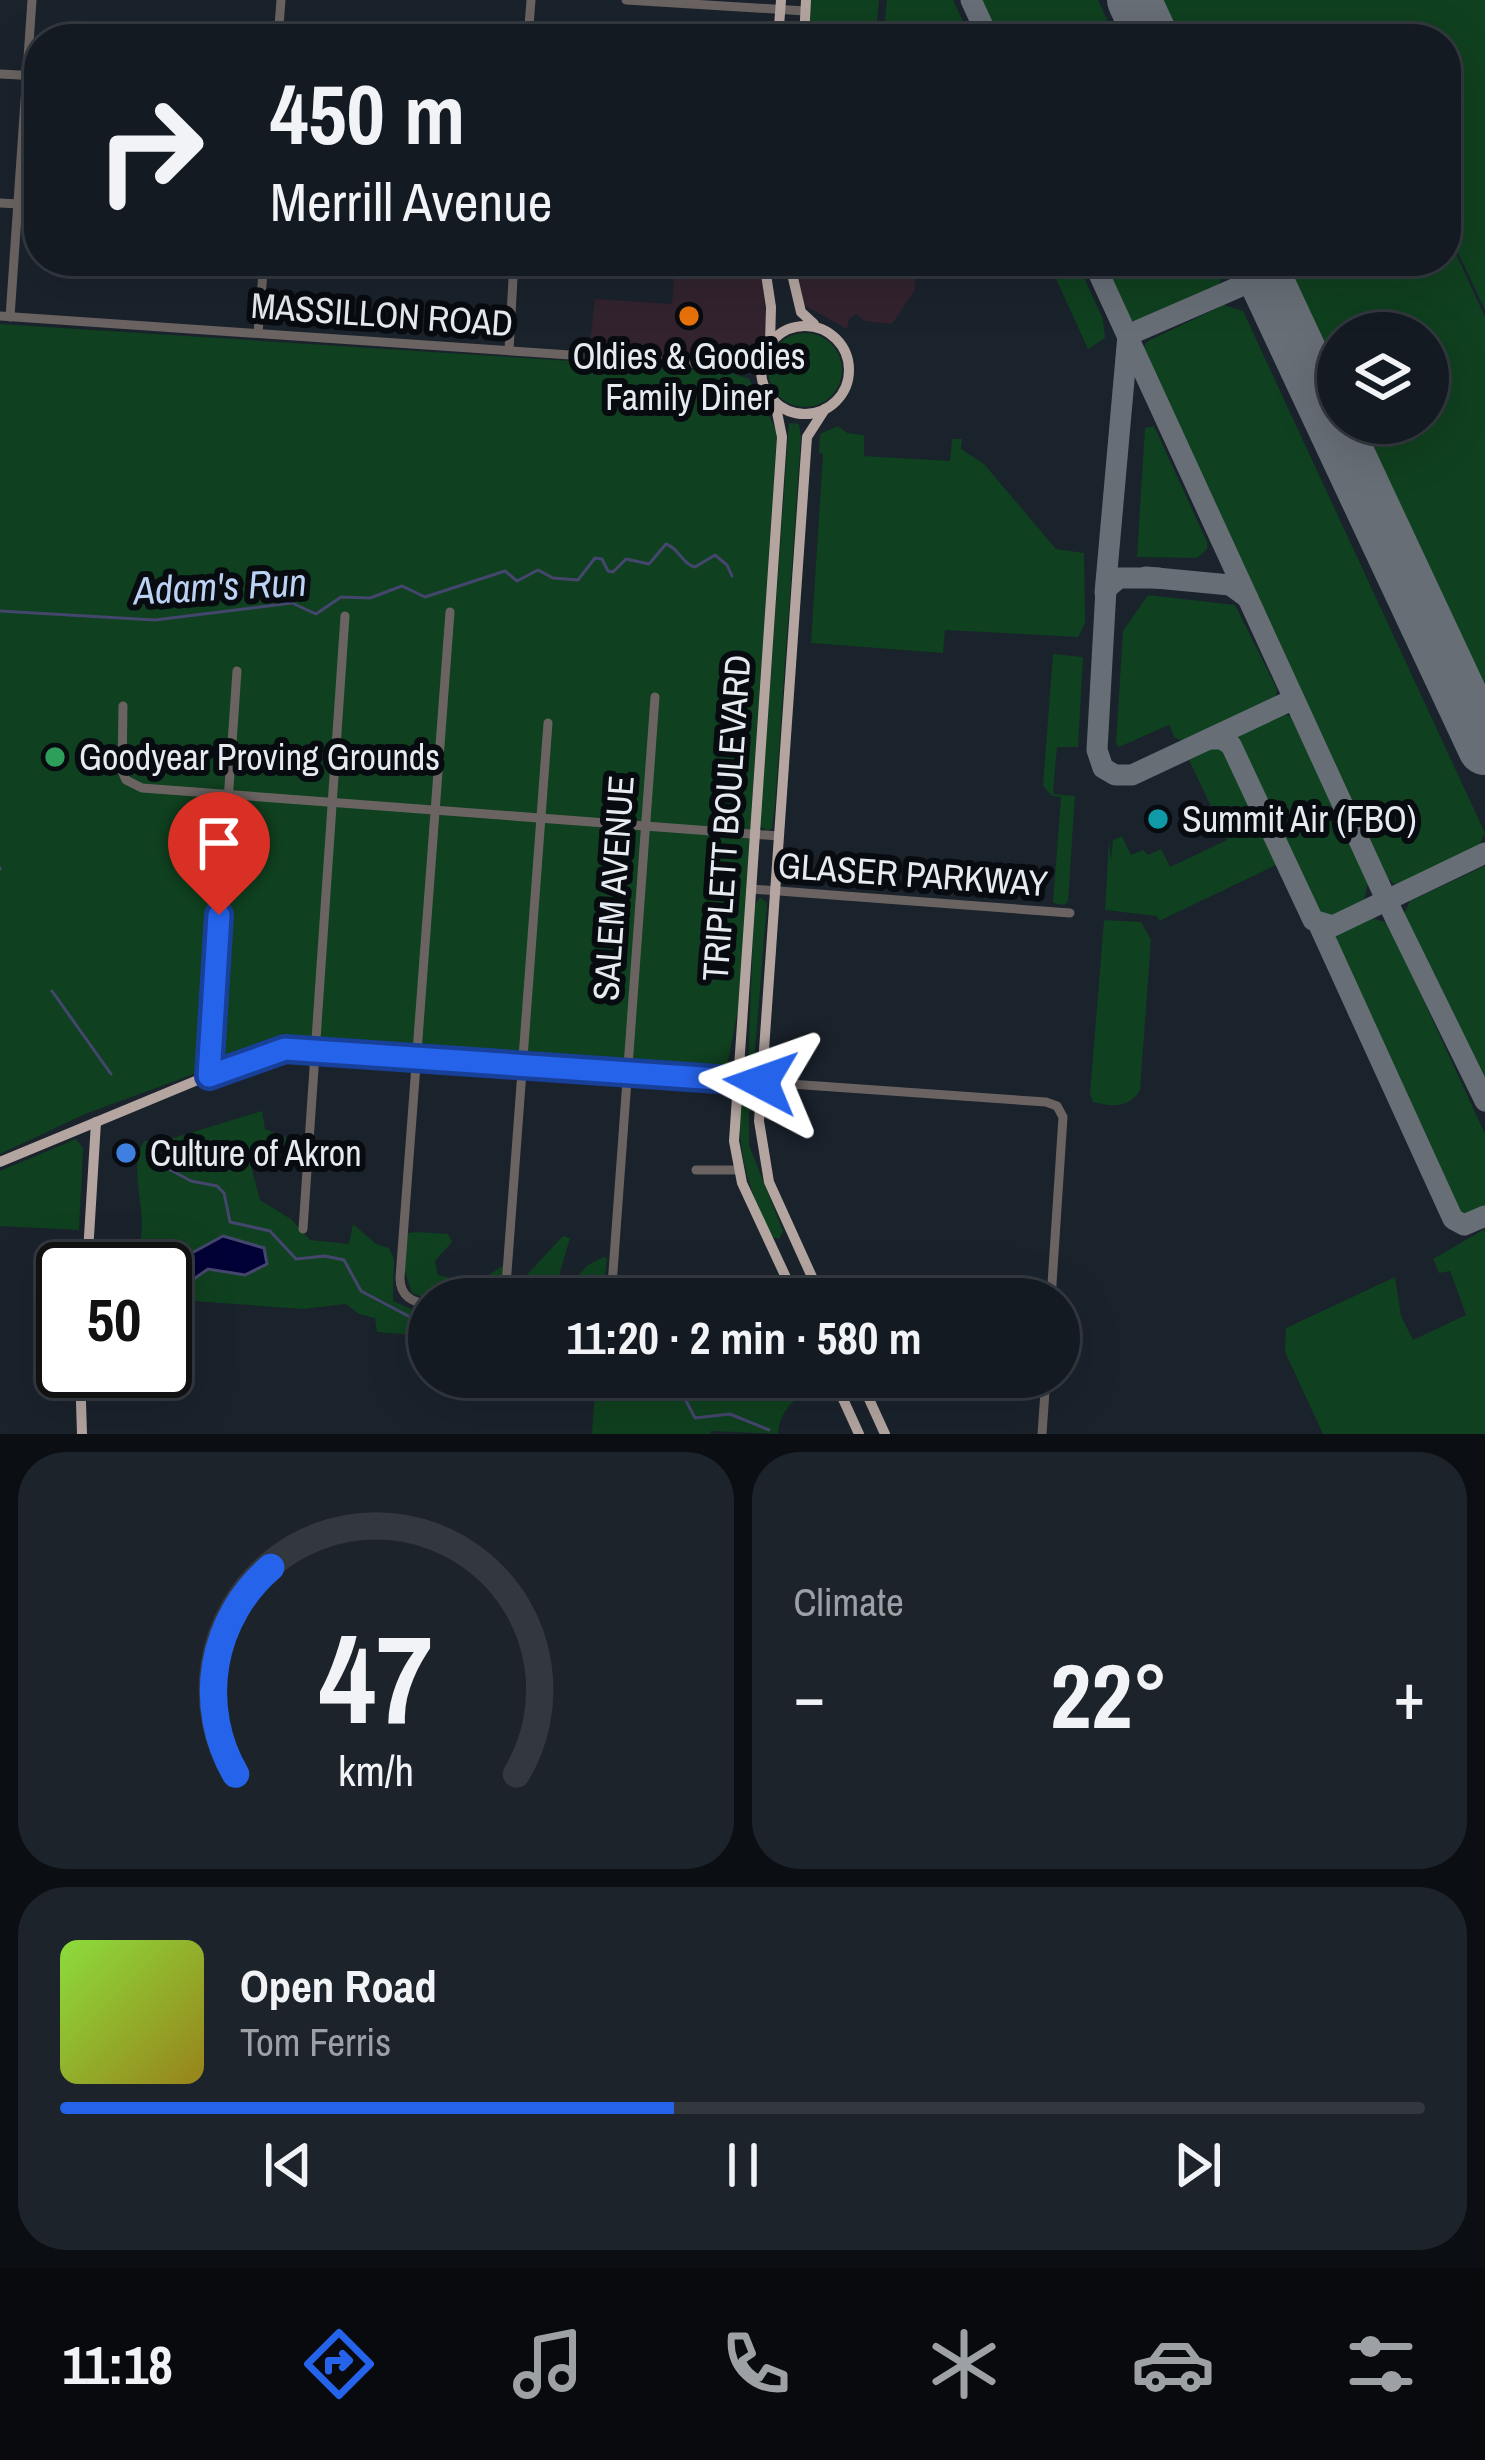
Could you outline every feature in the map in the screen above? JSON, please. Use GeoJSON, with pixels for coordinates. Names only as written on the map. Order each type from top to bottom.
{"type":"FeatureCollection","features":[{"type":"Feature","properties":{"kind":"main road"},"geometry":{"type":"LineString","coordinates":[[766,276],[771,307],[770,343],[760,368],[764,387],[775,402],[799,414],[825,410],[843,392],[849,366],[840,342],[801,312],[793,276]]}},
{"type":"Feature","properties":{"kind":"main road"},"geometry":{"type":"LineString","coordinates":[[770,343],[787,329],[816,327]]}},
{"type":"Feature","properties":{"kind":"main road","name":"TRIPLETT BOULEVARD"},"geometry":{"type":"LineString","coordinates":[[775,402],[782,437],[734,1141],[738,1170],[787,1278]]}},
{"type":"Feature","properties":{"kind":"main road","name":"TRIPLETT BOULEVARD"},"geometry":{"type":"LineString","coordinates":[[813,1278],[764,1168],[758,1121],[807,437],[825,410]]}},
{"type":"Feature","properties":{"kind":"main road"},"geometry":{"type":"LineString","coordinates":[[0,1162],[272,1051],[313,1049],[761,1082]]}},
{"type":"Feature","properties":{"kind":"main road"},"geometry":{"type":"LineString","coordinates":[[89,1242],[96,1122]]}},
{"type":"Feature","properties":{"kind":"main road"},"geometry":{"type":"LineString","coordinates":[[81,1398],[82,1434]]}},
{"type":"Feature","properties":{"kind":"main road"},"geometry":{"type":"LineString","coordinates":[[843,1398],[860,1434]]}},
{"type":"Feature","properties":{"kind":"main road"},"geometry":{"type":"LineString","coordinates":[[869,1398],[885,1434]]}},
{"type":"Feature","properties":{"kind":"street"},"geometry":{"type":"LineString","coordinates":[[626,0],[806,6]]}},
{"type":"Feature","properties":{"kind":"street"},"geometry":{"type":"LineString","coordinates":[[5,316],[24,108]]}},
{"type":"Feature","properties":{"kind":"street"},"geometry":{"type":"LineString","coordinates":[[0,203],[24,204]]}},
{"type":"Feature","properties":{"kind":"street"},"geometry":{"type":"LineString","coordinates":[[258,333],[263,276]]}},
{"type":"Feature","properties":{"kind":"street"},"geometry":{"type":"LineString","coordinates":[[508,350],[513,276]]}},
{"type":"Feature","properties":{"kind":"street","name":"MASSILLON ROAD"},"geometry":{"type":"LineString","coordinates":[[5,316],[760,368]]}},
{"type":"Feature","properties":{"kind":"street"},"geometry":{"type":"LineString","coordinates":[[408,1297],[400,1279],[450,612]]}},
{"type":"Feature","properties":{"kind":"street"},"geometry":{"type":"LineString","coordinates":[[303,1229],[345,616]]}},
{"type":"Feature","properties":{"kind":"street"},"geometry":{"type":"LineString","coordinates":[[209,1076],[237,670]]}},
{"type":"Feature","properties":{"kind":"street","name":"SALEM AVENUE"},"geometry":{"type":"LineString","coordinates":[[612,1278],[655,697]]}},
{"type":"Feature","properties":{"kind":"street"},"geometry":{"type":"LineString","coordinates":[[123,706],[122,771],[126,780],[155,791],[778,836]]}},
{"type":"Feature","properties":{"kind":"street"},"geometry":{"type":"LineString","coordinates":[[507,1278],[548,723]]}},
{"type":"Feature","properties":{"kind":"street","name":"GLASER PARKWAY"},"geometry":{"type":"LineString","coordinates":[[752,889],[1070,913]]}},
{"type":"Feature","properties":{"kind":"street"},"geometry":{"type":"LineString","coordinates":[[761,1082],[1046,1102],[1059,1108],[1064,1117],[1052,1278]]}},
{"type":"Feature","properties":{"kind":"street"},"geometry":{"type":"LineString","coordinates":[[696,1170],[738,1170]]}},
{"type":"Feature","properties":{"kind":"street"},"geometry":{"type":"LineString","coordinates":[[1042,1434],[1045,1398]]}},
{"type":"Feature","properties":{"kind":"shaded area"},"geometry":{"type":"Polygon","coordinates":[[[675,276],[762,276],[767,334],[756,364],[589,353],[595,299],[672,304],[675,276]]]}},
{"type":"Feature","properties":{"kind":"shaded area"},"geometry":{"type":"Polygon","coordinates":[[[796,276],[915,276],[915,290],[892,324],[865,321],[856,314],[847,329],[804,305],[796,276]]]}},
{"type":"Feature","properties":{"kind":"shaded area"},"geometry":{"type":"Polygon","coordinates":[[[223,1236],[264,1248],[267,1264],[245,1275],[208,1269],[192,1280],[192,1253],[223,1236]]]}},
{"type":"Feature","properties":{"kind":"green space"},"geometry":{"type":"Polygon","coordinates":[[[810,0],[879,0],[877,24],[808,24],[810,0]]]}},
{"type":"Feature","properties":{"kind":"green space"},"geometry":{"type":"Polygon","coordinates":[[[887,0],[953,0],[964,24],[885,24],[887,0]]]}},
{"type":"Feature","properties":{"kind":"green space"},"geometry":{"type":"Polygon","coordinates":[[[976,0],[1098,0],[1109,24],[988,24],[976,0]]]}},
{"type":"Feature","properties":{"kind":"green space"},"geometry":{"type":"Polygon","coordinates":[[[1162,0],[1485,0],[1485,310],[1461,259],[1461,24],[1173,24],[1162,0]]]}},
{"type":"Feature","properties":{"kind":"green space"},"geometry":{"type":"Polygon","coordinates":[[[1461,265],[1485,317],[1485,693],[1369,444],[1449,444],[1449,312],[1317,312],[1317,332],[1291,276],[1461,276],[1461,265]]]}},
{"type":"Feature","properties":{"kind":"green space"},"geometry":{"type":"Polygon","coordinates":[[[1055,276],[1083,276],[1103,319],[1105,338],[1088,349],[1055,276]]]}},
{"type":"Feature","properties":{"kind":"green space"},"geometry":{"type":"Polygon","coordinates":[[[1105,276],[1223,276],[1215,291],[1136,323],[1122,312],[1105,276]]]}},
{"type":"Feature","properties":{"kind":"green space"},"geometry":{"type":"Polygon","coordinates":[[[1224,305],[1243,311],[1485,833],[1477,849],[1406,882],[1394,884],[1382,873],[1142,357],[1150,340],[1224,305]]]}},
{"type":"Feature","properties":{"kind":"green space"},"geometry":{"type":"Polygon","coordinates":[[[0,324],[726,371],[749,379],[777,431],[738,1010],[726,1071],[281,1042],[85,1114],[0,1154],[0,324]]]}},
{"type":"Feature","properties":{"kind":"green space"},"geometry":{"type":"Polygon","coordinates":[[[805,333],[819,335],[831,344],[840,356],[840,384],[831,396],[819,405],[805,407],[791,405],[779,396],[770,384],[768,370],[770,356],[779,344],[791,335],[805,333]]]}},
{"type":"Feature","properties":{"kind":"green space"},"geometry":{"type":"Polygon","coordinates":[[[789,423],[799,424],[801,437],[775,805],[768,831],[760,826],[789,423]]]}},
{"type":"Feature","properties":{"kind":"green space"},"geometry":{"type":"Polygon","coordinates":[[[838,426],[847,433],[864,435],[864,456],[950,461],[952,439],[962,439],[961,449],[984,464],[1056,549],[1084,553],[1085,623],[1078,637],[945,630],[943,653],[811,643],[823,454],[819,453],[820,434],[838,426]]]}},
{"type":"Feature","properties":{"kind":"green space"},"geometry":{"type":"Polygon","coordinates":[[[1154,426],[1207,542],[1207,549],[1197,558],[1137,557],[1145,428],[1154,426]]]}},
{"type":"Feature","properties":{"kind":"green space"},"geometry":{"type":"Polygon","coordinates":[[[1148,595],[1235,605],[1277,689],[1275,700],[1187,742],[1175,738],[1169,725],[1119,747],[1123,631],[1148,595]]]}},
{"type":"Feature","properties":{"kind":"green space"},"geometry":{"type":"Polygon","coordinates":[[[1053,654],[1083,657],[1078,747],[1057,747],[1053,794],[1075,796],[1068,902],[1064,905],[1053,903],[1061,797],[1052,796],[1043,786],[1053,654]]]}},
{"type":"Feature","properties":{"kind":"green space"},"geometry":{"type":"Polygon","coordinates":[[[1281,712],[1291,717],[1368,883],[1364,900],[1328,918],[1315,915],[1236,740],[1238,733],[1281,712]]]}},
{"type":"Feature","properties":{"kind":"green space"},"geometry":{"type":"Polygon","coordinates":[[[1216,744],[1227,749],[1277,857],[1276,865],[1159,921],[1157,916],[1105,910],[1109,840],[1111,861],[1113,840],[1122,836],[1131,855],[1161,849],[1170,867],[1227,840],[1189,760],[1216,744]]]}},
{"type":"Feature","properties":{"kind":"green space"},"geometry":{"type":"Polygon","coordinates":[[[1485,866],[1485,1090],[1404,914],[1410,901],[1485,866]]]}},
{"type":"Feature","properties":{"kind":"green space"},"geometry":{"type":"Polygon","coordinates":[[[760,897],[767,903],[753,1074],[748,1072],[754,906],[760,897]]]}},
{"type":"Feature","properties":{"kind":"green space"},"geometry":{"type":"Polygon","coordinates":[[[1368,917],[1388,923],[1485,1134],[1485,1211],[1470,1218],[1459,1215],[1452,1205],[1331,944],[1332,933],[1368,917]]]}},
{"type":"Feature","properties":{"kind":"green space"},"geometry":{"type":"Polygon","coordinates":[[[1104,920],[1141,922],[1151,940],[1140,1090],[1126,1103],[1114,1105],[1093,1102],[1090,1094],[1104,920]]]}},
{"type":"Feature","properties":{"kind":"green space"},"geometry":{"type":"Polygon","coordinates":[[[743,1089],[749,1092],[749,1145],[783,1231],[779,1239],[771,1237],[745,1165],[740,1129],[743,1089]]]}},
{"type":"Feature","properties":{"kind":"green space"},"geometry":{"type":"Polygon","coordinates":[[[262,1111],[265,1129],[288,1138],[295,1151],[249,1158],[260,1200],[291,1219],[310,1240],[349,1244],[353,1224],[376,1244],[389,1248],[394,1259],[393,1301],[408,1308],[408,1334],[377,1332],[375,1318],[346,1304],[303,1309],[192,1301],[192,1242],[139,1242],[139,1153],[144,1141],[167,1140],[262,1111]]]}},
{"type":"Feature","properties":{"kind":"green space"},"geometry":{"type":"Polygon","coordinates":[[[76,1139],[83,1148],[79,1230],[0,1226],[0,1171],[76,1139]]]}},
{"type":"Feature","properties":{"kind":"green space"},"geometry":{"type":"Polygon","coordinates":[[[1485,1229],[1485,1434],[1323,1434],[1285,1352],[1286,1328],[1395,1277],[1401,1316],[1413,1340],[1466,1315],[1450,1271],[1439,1273],[1433,1259],[1485,1229]]]}},
{"type":"Feature","properties":{"kind":"green space"},"geometry":{"type":"Polygon","coordinates":[[[408,1233],[448,1234],[452,1242],[435,1261],[438,1275],[450,1278],[408,1281],[405,1272],[408,1233]]]}},
{"type":"Feature","properties":{"kind":"green space"},"geometry":{"type":"Polygon","coordinates":[[[563,1236],[570,1238],[558,1278],[524,1278],[563,1236]]]}},
{"type":"Feature","properties":{"kind":"green space"},"geometry":{"type":"Polygon","coordinates":[[[607,1259],[605,1278],[576,1278],[588,1265],[607,1259]]]}},
{"type":"Feature","properties":{"kind":"green space"},"geometry":{"type":"Polygon","coordinates":[[[504,1265],[502,1278],[483,1278],[504,1265]]]}},
{"type":"Feature","properties":{"kind":"green space"},"geometry":{"type":"Polygon","coordinates":[[[595,1398],[799,1398],[783,1415],[778,1434],[592,1434],[595,1398]]]}},
{"type":"Feature","properties":{"kind":"waterway","name":"Adam's Run"},"geometry":{"type":"LineString","coordinates":[[0,611],[155,620],[292,603],[316,614],[341,597],[370,598],[402,586],[425,597],[505,571],[517,581],[538,570],[553,578],[578,580],[595,558],[613,572],[626,559],[649,564],[666,544],[695,567],[715,555],[732,576]]}},
{"type":"Feature","properties":{"kind":"waterway"},"geometry":{"type":"LineString","coordinates":[[52,991],[111,1074]]}},
{"type":"Feature","properties":{"kind":"waterway"},"geometry":{"type":"LineString","coordinates":[[148,1154],[191,1181],[217,1186],[224,1193],[230,1222],[270,1231],[296,1259],[325,1256],[344,1260],[361,1291],[408,1316]]}},
{"type":"Feature","properties":{"kind":"waterway"},"geometry":{"type":"LineString","coordinates":[[685,1398],[695,1418],[730,1414],[769,1430]]}},
{"type":"Feature","properties":{"kind":"taxiway"},"geometry":{"type":"LineString","coordinates":[[971,0],[982,24]]}},
{"type":"Feature","properties":{"kind":"taxiway"},"geometry":{"type":"LineString","coordinates":[[1100,276],[1386,899],[1485,1101]]}},
{"type":"Feature","properties":{"kind":"taxiway"},"geometry":{"type":"LineString","coordinates":[[1105,593],[1128,335],[1264,276]]}},
{"type":"Feature","properties":{"kind":"taxiway"},"geometry":{"type":"LineString","coordinates":[[1146,577],[1230,585],[1248,598]]}},
{"type":"Feature","properties":{"kind":"taxiway"},"geometry":{"type":"LineString","coordinates":[[1159,578],[1119,578],[1106,589],[1097,750],[1103,768],[1115,775],[1132,775],[1294,699]]}},
{"type":"Feature","properties":{"kind":"taxiway"},"geometry":{"type":"LineString","coordinates":[[1209,739],[1231,745],[1313,920],[1333,926],[1485,853]]}},
{"type":"Feature","properties":{"kind":"taxiway"},"geometry":{"type":"LineString","coordinates":[[1318,923],[1453,1219],[1464,1225],[1485,1216]]}},
{"type":"Feature","properties":{"kind":"runway"},"geometry":{"type":"LineString","coordinates":[[1134,0],[1145,24]]}},
{"type":"Feature","properties":{"kind":"runway"},"geometry":{"type":"LineString","coordinates":[[1264,276],[1485,748]]}},
{"type":"Feature","properties":{"kind":"place","name":"Oldies & Goodies Family Diner"},"geometry":{"type":"Point","coordinates":[689,316]}},
{"type":"Feature","properties":{"kind":"place","name":"Goodyear Proving Grounds"},"geometry":{"type":"Point","coordinates":[55,757]}},
{"type":"Feature","properties":{"kind":"place","name":"Summit Air (FBO)"},"geometry":{"type":"Point","coordinates":[1158,819]}},
{"type":"Feature","properties":{"kind":"place","name":"Culture of Akron"},"geometry":{"type":"Point","coordinates":[126,1153]}},
{"type":"Feature","properties":{"kind":"route"},"geometry":{"type":"LineString","coordinates":[[219,915],[209,1076],[266,1053],[313,1049],[761,1082]]}}]}
